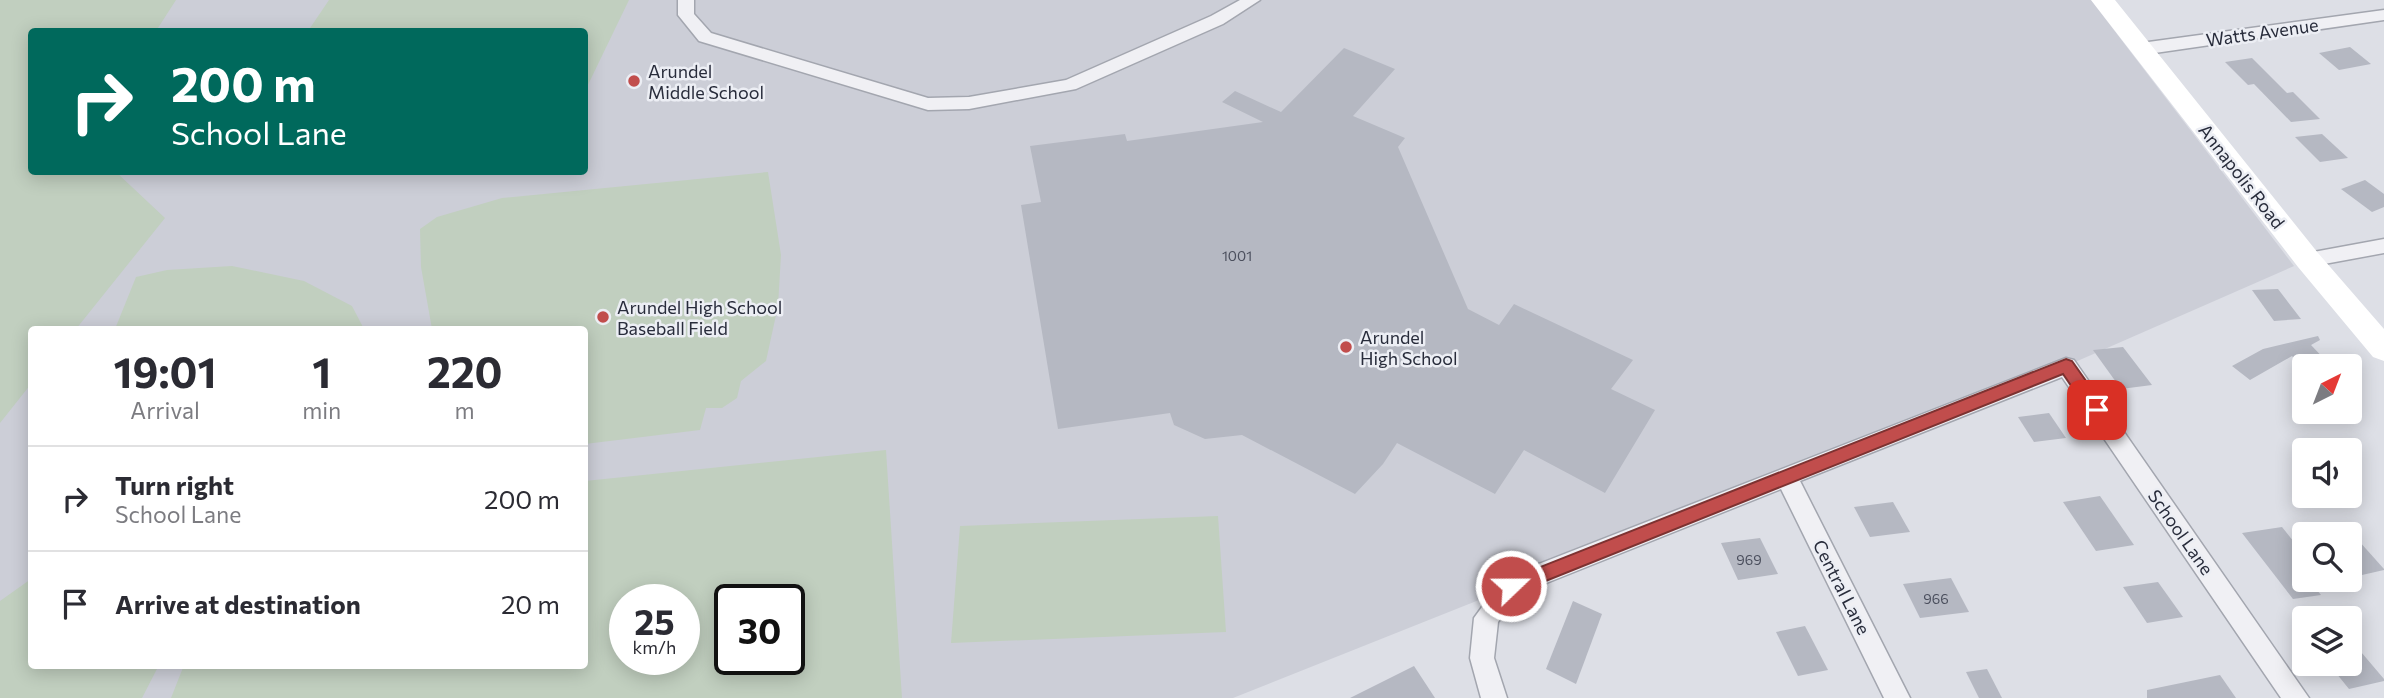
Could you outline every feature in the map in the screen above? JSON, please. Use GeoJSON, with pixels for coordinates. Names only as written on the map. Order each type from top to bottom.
{"type":"FeatureCollection","features":[{"type":"Feature","properties":{"kind":"main road","name":"Annapolis Road"},"geometry":{"type":"LineString","coordinates":[[2103,0],[2308,260],[2384,349]]}},
{"type":"Feature","properties":{"kind":"street"},"geometry":{"type":"LineString","coordinates":[[686,0],[686,15],[705,37],[928,104],[969,103],[1070,85],[1217,20],[1252,0]]}},
{"type":"Feature","properties":{"kind":"street","name":"Watts Avenue"},"geometry":{"type":"LineString","coordinates":[[2141,49],[2384,15]]}},
{"type":"Feature","properties":{"kind":"street"},"geometry":{"type":"LineString","coordinates":[[2308,260],[2384,246]]}},
{"type":"Feature","properties":{"kind":"street","name":"School Lane"},"geometry":{"type":"LineString","coordinates":[[1786,477],[2066,366],[2295,698]]}},
{"type":"Feature","properties":{"kind":"street"},"geometry":{"type":"LineString","coordinates":[[1494,698],[1482,658],[1486,618],[1511,586],[1786,477]]}},
{"type":"Feature","properties":{"kind":"street","name":"Central Lane"},"geometry":{"type":"LineString","coordinates":[[1786,477],[1897,698]]}},
{"type":"Feature","properties":{"kind":"shaded area","name":"Arundel High School"},"geometry":{"type":"Polygon","coordinates":[[[0,0],[2091,0],[2294,266],[2066,366],[1233,698],[0,698],[0,0]]]}},
{"type":"Feature","properties":{"kind":"green space"},"geometry":{"type":"Polygon","coordinates":[[[0,0],[176,0],[158,28],[28,28],[28,175],[119,175],[165,218],[78,326],[28,326],[28,388],[0,423],[0,0]]]}},
{"type":"Feature","properties":{"kind":"green space"},"geometry":{"type":"Polygon","coordinates":[[[329,0],[629,0],[588,85],[588,28],[310,28],[329,0]]]}},
{"type":"Feature","properties":{"kind":"green space","name":"Arundel High School Baseball Field"},"geometry":{"type":"Polygon","coordinates":[[[768,172],[781,255],[778,306],[766,361],[741,381],[737,398],[722,408],[706,408],[700,430],[588,444],[588,326],[431,326],[421,267],[420,229],[437,217],[502,198],[768,172]]]}},
{"type":"Feature","properties":{"kind":"green space"},"geometry":{"type":"Polygon","coordinates":[[[232,266],[304,281],[352,306],[362,326],[116,326],[136,277],[167,270],[232,266]]]}},
{"type":"Feature","properties":{"kind":"green space"},"geometry":{"type":"Polygon","coordinates":[[[886,450],[902,698],[171,698],[182,669],[588,669],[588,481],[886,450]]]}},
{"type":"Feature","properties":{"kind":"green space"},"geometry":{"type":"Polygon","coordinates":[[[1218,516],[1226,632],[951,643],[960,526],[1218,516]]]}},
{"type":"Feature","properties":{"kind":"green space"},"geometry":{"type":"Polygon","coordinates":[[[28,581],[28,669],[157,669],[142,698],[0,698],[0,601],[28,581]]]}},
{"type":"Feature","properties":{"kind":"building"},"geometry":{"type":"Polygon","coordinates":[[[2350,47],[2371,64],[2339,70],[2319,53],[2350,47]]]}},
{"type":"Feature","properties":{"kind":"building","name":"Arundel High School"},"geometry":{"type":"Polygon","coordinates":[[[1344,48],[1395,69],[1353,116],[1405,138],[1398,147],[1468,309],[1499,325],[1514,304],[1633,360],[1611,389],[1655,410],[1605,493],[1524,450],[1495,494],[1397,443],[1383,464],[1355,494],[1242,435],[1205,439],[1174,425],[1170,413],[1058,429],[1021,205],[1041,202],[1030,146],[1125,134],[1127,141],[1263,122],[1222,102],[1235,91],[1281,112],[1344,48]]]}},
{"type":"Feature","properties":{"kind":"building"},"geometry":{"type":"Polygon","coordinates":[[[2252,58],[2287,93],[2293,92],[2320,119],[2291,122],[2254,84],[2248,85],[2225,62],[2252,58]]]}},
{"type":"Feature","properties":{"kind":"building"},"geometry":{"type":"Polygon","coordinates":[[[2322,134],[2348,158],[2320,162],[2295,137],[2322,134]]]}},
{"type":"Feature","properties":{"kind":"building"},"geometry":{"type":"Polygon","coordinates":[[[2365,180],[2384,194],[2384,207],[2372,212],[2341,189],[2365,180]]]}},
{"type":"Feature","properties":{"kind":"building"},"geometry":{"type":"Polygon","coordinates":[[[2278,289],[2301,319],[2274,321],[2252,290],[2278,289]]]}},
{"type":"Feature","properties":{"kind":"building"},"geometry":{"type":"Polygon","coordinates":[[[2318,336],[2320,340],[2311,345],[2320,354],[2292,354],[2250,380],[2232,366],[2263,349],[2318,336]]]}},
{"type":"Feature","properties":{"kind":"building"},"geometry":{"type":"Polygon","coordinates":[[[2123,347],[2152,385],[2121,389],[2093,350],[2123,347]]]}},
{"type":"Feature","properties":{"kind":"building"},"geometry":{"type":"Polygon","coordinates":[[[2049,413],[2066,438],[2034,442],[2018,417],[2049,413]]]}},
{"type":"Feature","properties":{"kind":"building"},"geometry":{"type":"Polygon","coordinates":[[[2100,496],[2134,545],[2096,551],[2063,502],[2100,496]]]}},
{"type":"Feature","properties":{"kind":"building"},"geometry":{"type":"Polygon","coordinates":[[[1893,502],[1910,532],[1870,537],[1854,507],[1893,502]]]}},
{"type":"Feature","properties":{"kind":"building"},"geometry":{"type":"Polygon","coordinates":[[[2282,527],[2292,540],[2292,592],[2319,592],[2321,595],[2293,599],[2242,533],[2282,527]]]}},
{"type":"Feature","properties":{"kind":"building"},"geometry":{"type":"Polygon","coordinates":[[[1760,538],[1778,574],[1738,580],[1721,543],[1760,538]]]}},
{"type":"Feature","properties":{"kind":"building"},"geometry":{"type":"Polygon","coordinates":[[[2362,544],[2384,569],[2362,575],[2362,544]]]}},
{"type":"Feature","properties":{"kind":"building"},"geometry":{"type":"Polygon","coordinates":[[[1951,578],[1969,612],[1920,618],[1903,584],[1951,578]]]}},
{"type":"Feature","properties":{"kind":"building"},"geometry":{"type":"Polygon","coordinates":[[[2158,582],[2183,617],[2147,623],[2123,587],[2158,582]]]}},
{"type":"Feature","properties":{"kind":"building"},"geometry":{"type":"Polygon","coordinates":[[[1573,601],[1602,614],[1576,684],[1546,669],[1573,601]]]}},
{"type":"Feature","properties":{"kind":"building"},"geometry":{"type":"Polygon","coordinates":[[[1805,626],[1828,670],[1798,676],[1776,632],[1805,626]]]}},
{"type":"Feature","properties":{"kind":"building"},"geometry":{"type":"Polygon","coordinates":[[[2362,653],[2384,681],[2349,689],[2338,676],[2362,676],[2362,653]]]}},
{"type":"Feature","properties":{"kind":"building"},"geometry":{"type":"Polygon","coordinates":[[[1414,666],[1435,698],[1350,698],[1414,666]]]}},
{"type":"Feature","properties":{"kind":"building"},"geometry":{"type":"Polygon","coordinates":[[[1987,669],[2002,698],[1979,698],[1966,672],[1987,669]]]}},
{"type":"Feature","properties":{"kind":"building"},"geometry":{"type":"Polygon","coordinates":[[[2220,675],[2236,698],[2147,698],[2147,690],[2220,675]]]}},
{"type":"Feature","properties":{"kind":"place","name":"Arundel Middle School"},"geometry":{"type":"Point","coordinates":[634,81]}},
{"type":"Feature","properties":{"kind":"place","name":"Arundel High School Baseball Field"},"geometry":{"type":"Point","coordinates":[603,317]}},
{"type":"Feature","properties":{"kind":"place","name":"Arundel High School"},"geometry":{"type":"Point","coordinates":[1346,347]}},
{"type":"Feature","properties":{"kind":"route"},"geometry":{"type":"LineString","coordinates":[[1511,586],[2066,366],[2097,410]]}}]}
